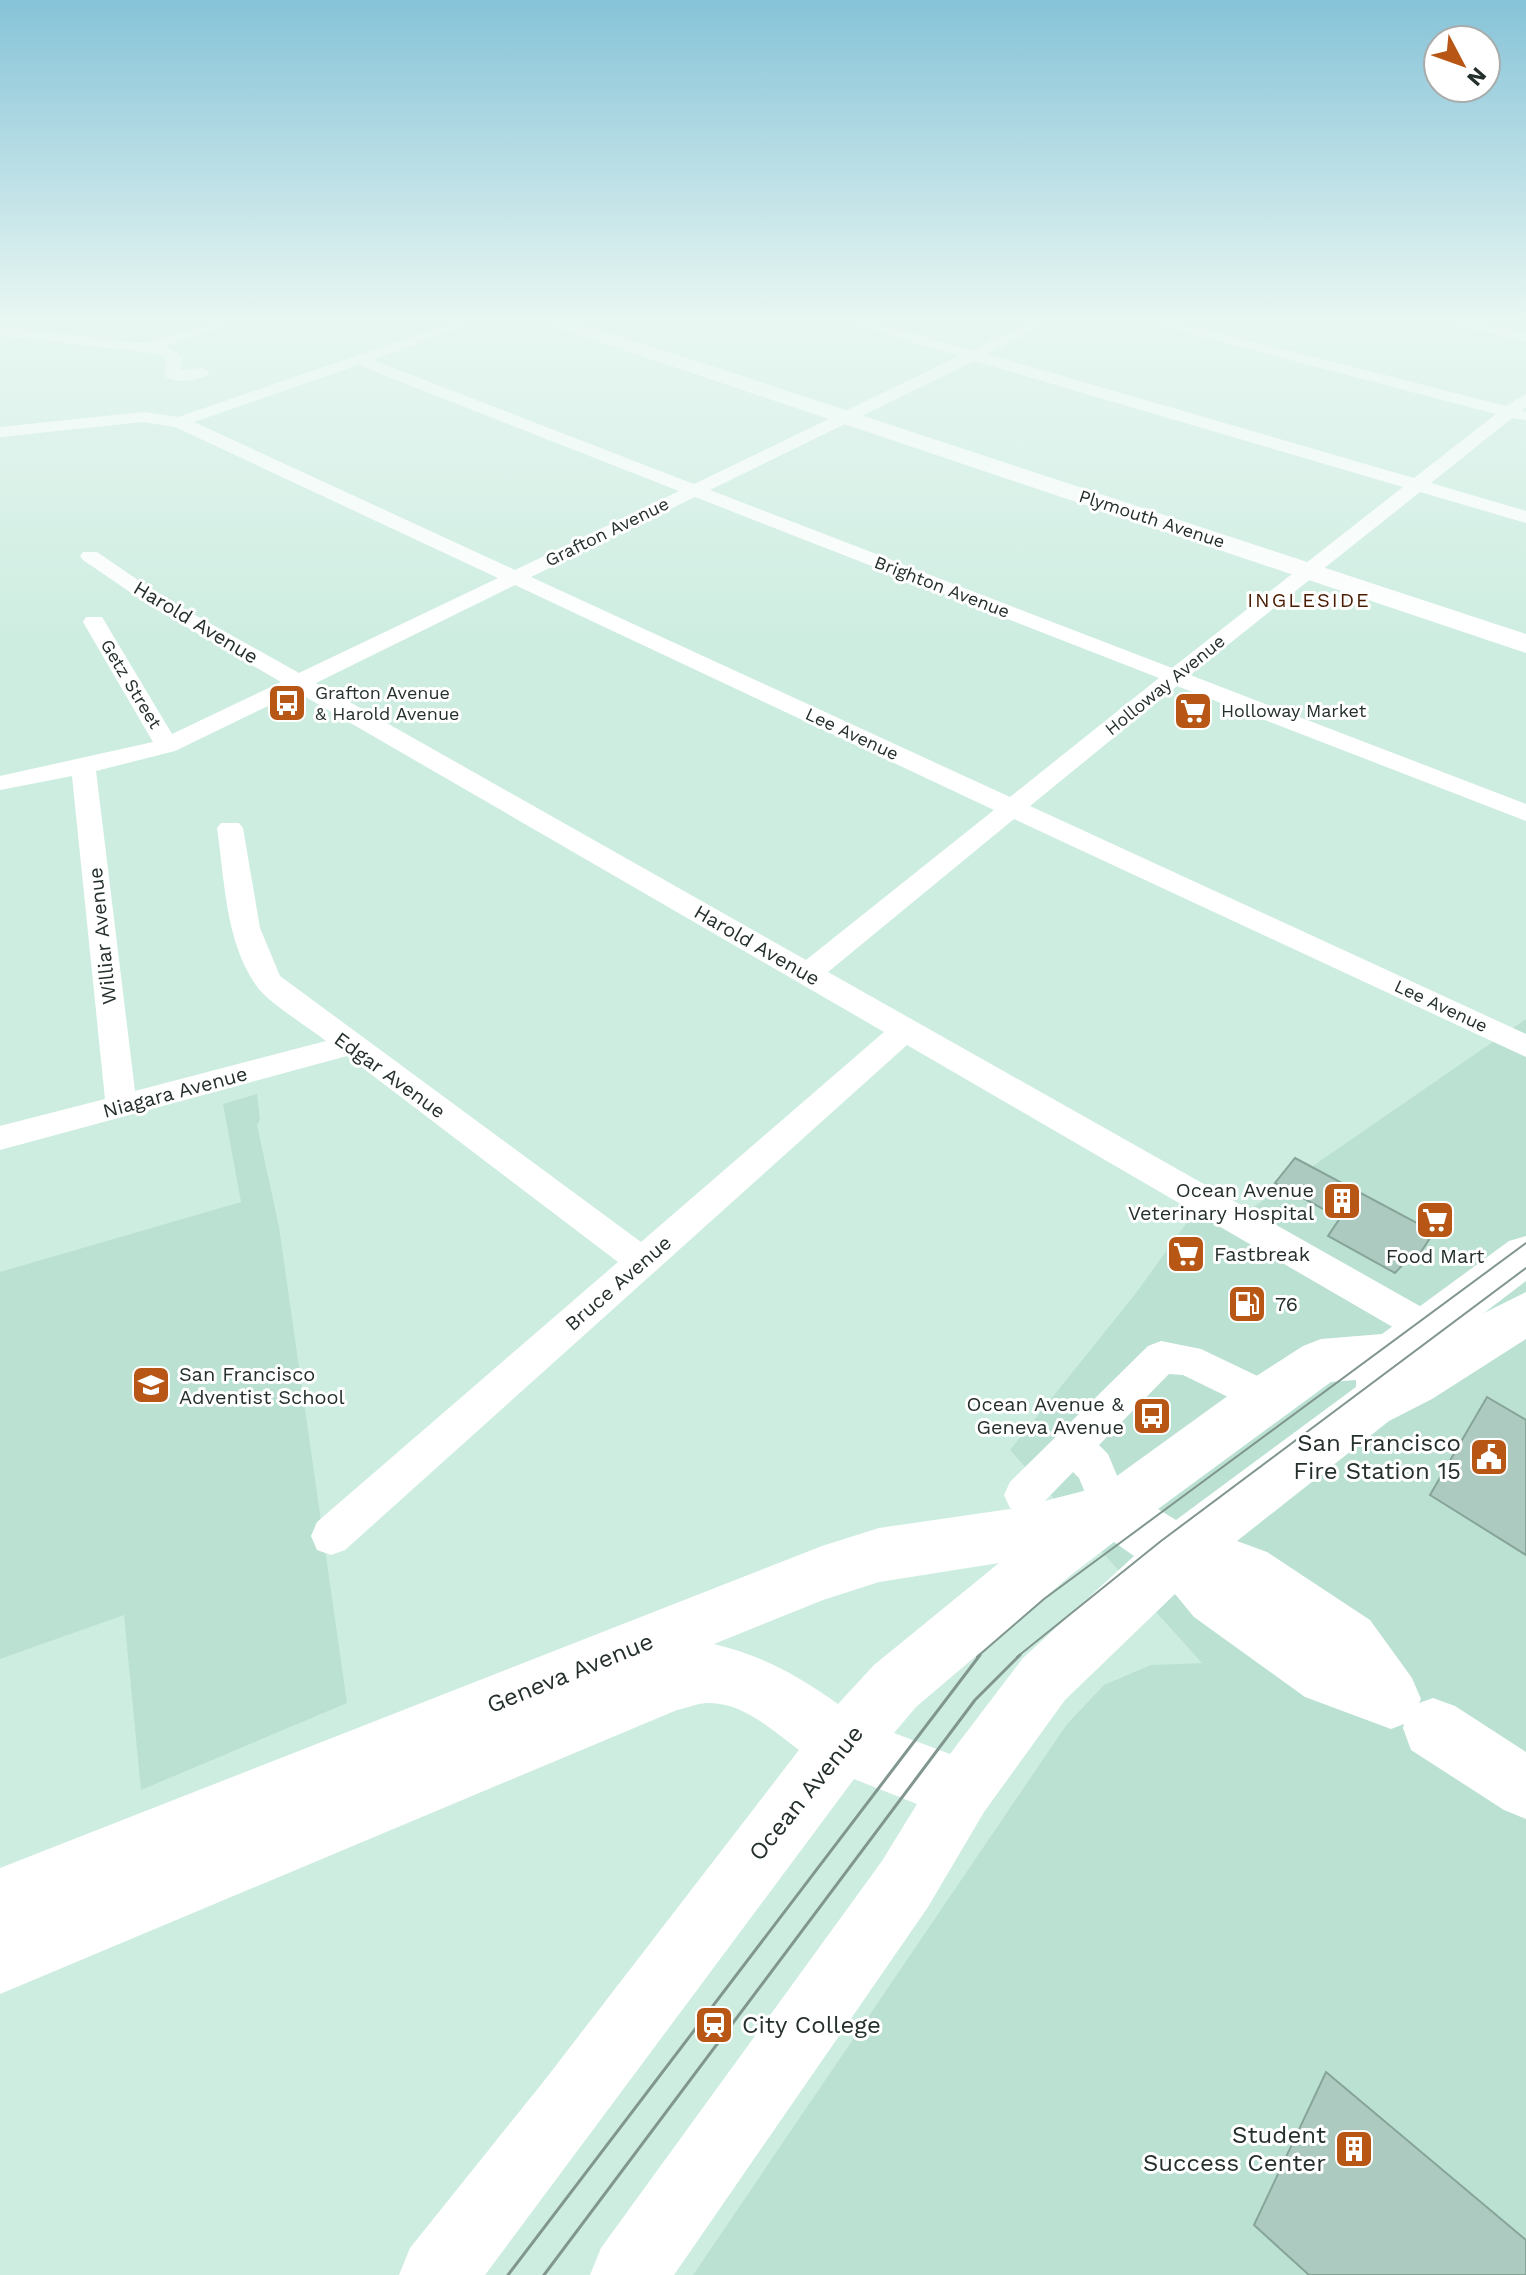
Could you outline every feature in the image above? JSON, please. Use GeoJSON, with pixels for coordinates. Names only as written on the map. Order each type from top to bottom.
{"type":"FeatureCollection","features":[{"type":"Feature","properties":{"kind":"main road","name":"Plymouth Avenue"},"geometry":{"type":"LineString","coordinates":[[869,425],[1526,644]]}},
{"type":"Feature","properties":{"kind":"main road"},"geometry":{"type":"LineString","coordinates":[[1410,1342],[1526,1255]]}},
{"type":"Feature","properties":{"kind":"main road","name":"Ocean Avenue"},"geometry":{"type":"LineString","coordinates":[[437,2275],[843,1744],[895,1686],[941,1645],[1414,1383],[1526,1313]]}},
{"type":"Feature","properties":{"kind":"main road","name":"Ocean Avenue"},"geometry":{"type":"LineString","coordinates":[[628,2275],[905,1884],[962,1790],[1146,1532],[1265,1398],[1321,1361],[1410,1342]]}},
{"type":"Feature","properties":{"kind":"main road","name":"Ocean Avenue"},"geometry":{"type":"LineString","coordinates":[[1371,1405],[1410,1342]]}},
{"type":"Feature","properties":{"kind":"main road"},"geometry":{"type":"LineString","coordinates":[[1146,1532],[1214,1597],[1326,1676],[1412,1714],[1526,1788]]}},
{"type":"Feature","properties":{"kind":"main road","name":"Geneva Avenue"},"geometry":{"type":"LineString","coordinates":[[0,1901],[822,1573],[879,1555],[1017,1534],[1146,1532]]}},
{"type":"Feature","properties":{"kind":"main road"},"geometry":{"type":"LineString","coordinates":[[0,1960],[676,1680],[709,1673],[740,1680],[774,1695],[843,1744],[962,1790]]}},
{"type":"Feature","properties":{"kind":"street"},"geometry":{"type":"LineString","coordinates":[[0,432],[65,425]]}},
{"type":"Feature","properties":{"kind":"street","name":"Lee Avenue"},"geometry":{"type":"LineString","coordinates":[[186,425],[1526,1046]]}},
{"type":"Feature","properties":{"kind":"street","name":"Brighton Avenue"},"geometry":{"type":"LineString","coordinates":[[526,425],[1526,813]]}},
{"type":"Feature","properties":{"kind":"street","name":"Grafton Avenue"},"geometry":{"type":"LineString","coordinates":[[0,783],[167,746],[827,425]]}},
{"type":"Feature","properties":{"kind":"street"},"geometry":{"type":"LineString","coordinates":[[1213,425],[1526,517]]}},
{"type":"Feature","properties":{"kind":"street","name":"Holloway Avenue"},"geometry":{"type":"LineString","coordinates":[[807,974],[1415,484],[1502,425]]}},
{"type":"Feature","properties":{"kind":"street","name":"Harold Avenue"},"geometry":{"type":"LineString","coordinates":[[90,556],[156,601],[905,1030],[1410,1342]]}},
{"type":"Feature","properties":{"kind":"street","name":"Getz Street"},"geometry":{"type":"LineString","coordinates":[[94,622],[167,746]]}},
{"type":"Feature","properties":{"kind":"street","name":"Williar Avenue"},"geometry":{"type":"LineString","coordinates":[[83,767],[121,1106]]}},
{"type":"Feature","properties":{"kind":"street","name":"Edgar Avenue"},"geometry":{"type":"LineString","coordinates":[[230,828],[248,944],[270,983],[642,1261]]}},
{"type":"Feature","properties":{"kind":"street","name":"Bruce Avenue"},"geometry":{"type":"LineString","coordinates":[[331,1536],[905,1030]]}},
{"type":"Feature","properties":{"kind":"street","name":"Niagara Avenue"},"geometry":{"type":"LineString","coordinates":[[0,1138],[350,1045]]}},
{"type":"Feature","properties":{"kind":"street"},"geometry":{"type":"LineString","coordinates":[[1024,1495],[1161,1357],[1188,1360],[1265,1398]]}},
{"type":"Feature","properties":{"kind":"street"},"geometry":{"type":"LineString","coordinates":[[1073,1444],[1146,1532]]}},
{"type":"Feature","properties":{"kind":"shaded area"},"geometry":{"type":"Polygon","coordinates":[[[1526,1019],[1526,2275],[693,2275],[1067,1724],[1104,1685],[1151,1665],[1202,1663],[1010,1450],[1136,1293],[1188,1221],[1252,1208],[1526,1019]]]}},
{"type":"Feature","properties":{"kind":"shaded area","name":"San Francisco Adventist School"},"geometry":{"type":"Polygon","coordinates":[[[257,1094],[260,1120],[257,1125],[279,1227],[347,1703],[141,1790],[124,1615],[0,1659],[0,1272],[241,1202],[223,1104],[257,1094]]]}},
{"type":"Feature","properties":{"kind":"building","name":"Ocean Avenue Veterinary Hospital"},"geometry":{"type":"Polygon","coordinates":[[[1295,1158],[1434,1232],[1415,1261],[1409,1258],[1395,1273],[1328,1236],[1340,1218],[1275,1183],[1295,1158]]]}},
{"type":"Feature","properties":{"kind":"building","name":"San Francisco Fire Station 15"},"geometry":{"type":"Polygon","coordinates":[[[1487,1397],[1526,1420],[1526,1555],[1430,1495],[1487,1397]]]}},
{"type":"Feature","properties":{"kind":"building","name":"Student Success Center"},"geometry":{"type":"Polygon","coordinates":[[[1326,2072],[1526,2240],[1526,2275],[1309,2275],[1254,2225],[1326,2072]]]}},
{"type":"Feature","properties":{"kind":"tram line"},"geometry":{"type":"LineString","coordinates":[[977,1657],[1044,1599],[1526,1243]]}},
{"type":"Feature","properties":{"kind":"tram line"},"geometry":{"type":"LineString","coordinates":[[1017,1657],[1161,1541],[1526,1268]]}},
{"type":"Feature","properties":{"kind":"tram line"},"geometry":{"type":"LineString","coordinates":[[508,2275],[980,1655]]}},
{"type":"Feature","properties":{"kind":"tram line"},"geometry":{"type":"LineString","coordinates":[[544,2275],[975,1700],[1020,1655]]}},
{"type":"Feature","properties":{"kind":"place","name":"Grafton Avenue & Harold Avenue"},"geometry":{"type":"Point","coordinates":[287,703]}},
{"type":"Feature","properties":{"kind":"place","name":"Holloway Market"},"geometry":{"type":"Point","coordinates":[1193,711]}},
{"type":"Feature","properties":{"kind":"place","name":"Ocean Avenue Veterinary Hospital"},"geometry":{"type":"Point","coordinates":[1342,1201]}},
{"type":"Feature","properties":{"kind":"place","name":"Food Mart"},"geometry":{"type":"Point","coordinates":[1435,1220]}},
{"type":"Feature","properties":{"kind":"place","name":"Fastbreak"},"geometry":{"type":"Point","coordinates":[1186,1254]}},
{"type":"Feature","properties":{"kind":"place","name":"76"},"geometry":{"type":"Point","coordinates":[1247,1304]}},
{"type":"Feature","properties":{"kind":"place","name":"San Francisco Adventist School"},"geometry":{"type":"Point","coordinates":[151,1385]}},
{"type":"Feature","properties":{"kind":"place","name":"Ocean Avenue & Geneva Avenue"},"geometry":{"type":"Point","coordinates":[1152,1416]}},
{"type":"Feature","properties":{"kind":"place","name":"San Francisco Fire Station 15"},"geometry":{"type":"Point","coordinates":[1489,1457]}},
{"type":"Feature","properties":{"kind":"place","name":"City College"},"geometry":{"type":"Point","coordinates":[714,2025]}},
{"type":"Feature","properties":{"kind":"place","name":"Student Success Center"},"geometry":{"type":"Point","coordinates":[1354,2149]}},
{"type":"Feature","properties":{"kind":"district","name":"INGLESIDE"},"geometry":{"type":"Point","coordinates":[1309,600]}}]}
